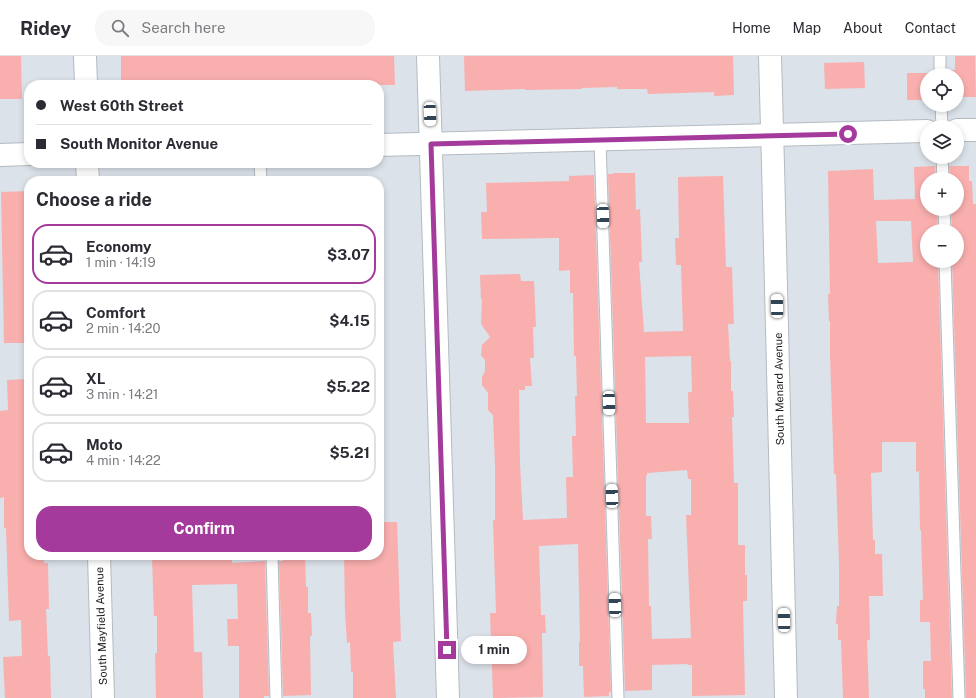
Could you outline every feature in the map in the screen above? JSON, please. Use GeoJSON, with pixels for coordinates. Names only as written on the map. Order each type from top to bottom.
{"type":"FeatureCollection","features":[{"type":"Feature","properties":{"kind":"street"},"geometry":{"type":"LineString","coordinates":[[85,56],[86,80]]}},
{"type":"Feature","properties":{"kind":"street"},"geometry":{"type":"LineString","coordinates":[[428,56],[448,698]]}},
{"type":"Feature","properties":{"kind":"street","name":"South Menard Avenue"},"geometry":{"type":"LineString","coordinates":[[770,56],[786,698]]}},
{"type":"Feature","properties":{"kind":"street"},"geometry":{"type":"LineString","coordinates":[[964,130],[976,130]]}},
{"type":"Feature","properties":{"kind":"street"},"geometry":{"type":"LineString","coordinates":[[384,145],[920,131]]}},
{"type":"Feature","properties":{"kind":"street"},"geometry":{"type":"LineString","coordinates":[[0,155],[24,154]]}},
{"type":"Feature","properties":{"kind":"street","name":"South Mayfield Avenue"},"geometry":{"type":"LineString","coordinates":[[99,560],[103,698]]}},
{"type":"Feature","properties":{"kind":"lane"},"geometry":{"type":"LineString","coordinates":[[940,56],[940,68]]}},
{"type":"Feature","properties":{"kind":"lane"},"geometry":{"type":"LineString","coordinates":[[600,140],[618,698]]}},
{"type":"Feature","properties":{"kind":"lane"},"geometry":{"type":"LineString","coordinates":[[946,268],[959,698]]}},
{"type":"Feature","properties":{"kind":"lane"},"geometry":{"type":"LineString","coordinates":[[272,560],[276,698]]}},
{"type":"Feature","properties":{"kind":"building"},"geometry":{"type":"Polygon","coordinates":[[[0,56],[21,56],[22,99],[0,99],[0,56]]]}},
{"type":"Feature","properties":{"kind":"building"},"geometry":{"type":"Polygon","coordinates":[[[121,56],[394,56],[395,85],[384,85],[384,80],[121,80],[121,56]]]}},
{"type":"Feature","properties":{"kind":"building"},"geometry":{"type":"Polygon","coordinates":[[[464,56],[733,56],[734,95],[714,96],[714,92],[648,94],[647,89],[617,89],[617,87],[465,91],[464,56]]]}},
{"type":"Feature","properties":{"kind":"building"},"geometry":{"type":"Polygon","coordinates":[[[955,56],[975,56],[976,97],[964,97],[964,68],[955,68],[955,56]]]}},
{"type":"Feature","properties":{"kind":"building"},"geometry":{"type":"Polygon","coordinates":[[[864,62],[865,88],[825,89],[824,63],[864,62]]]}},
{"type":"Feature","properties":{"kind":"building"},"geometry":{"type":"Polygon","coordinates":[[[907,73],[920,73],[920,100],[907,100],[907,73]]]}},
{"type":"Feature","properties":{"kind":"building"},"geometry":{"type":"Polygon","coordinates":[[[935,166],[935,172],[920,172],[920,216],[937,216],[938,224],[920,224],[920,268],[938,268],[952,698],[925,698],[925,689],[923,689],[923,661],[931,661],[930,622],[920,622],[920,600],[923,600],[919,471],[916,472],[916,442],[882,442],[882,472],[871,473],[873,540],[875,540],[875,554],[882,554],[883,596],[869,596],[870,640],[867,640],[869,698],[843,698],[841,640],[838,640],[838,624],[836,624],[837,606],[839,606],[839,563],[836,474],[834,474],[828,294],[830,294],[828,171],[873,169],[874,200],[915,199],[914,167],[935,166]],[[876,221],[878,263],[913,262],[911,221],[876,221]]]}},
{"type":"Feature","properties":{"kind":"building"},"geometry":{"type":"Polygon","coordinates":[[[949,166],[969,166],[969,181],[972,181],[973,204],[976,204],[976,698],[966,698],[952,268],[964,268],[964,224],[952,224],[951,216],[964,216],[964,172],[949,172],[949,166]]]}},
{"type":"Feature","properties":{"kind":"building"},"geometry":{"type":"Polygon","coordinates":[[[635,173],[636,210],[640,209],[642,262],[639,262],[644,332],[683,331],[681,265],[676,265],[675,238],[679,238],[678,177],[723,176],[726,267],[732,267],[734,324],[728,324],[731,361],[731,391],[733,391],[734,417],[732,417],[734,483],[738,483],[738,545],[745,545],[745,575],[747,575],[747,601],[743,601],[745,695],[692,696],[692,665],[688,664],[652,665],[652,690],[625,691],[608,174],[635,173]],[[691,356],[645,357],[646,423],[689,423],[688,392],[692,392],[691,356]],[[687,470],[647,473],[646,476],[646,516],[651,516],[652,539],[648,539],[649,606],[651,606],[652,639],[691,638],[686,515],[691,515],[691,479],[688,479],[687,470]]]}},
{"type":"Feature","properties":{"kind":"building"},"geometry":{"type":"Polygon","coordinates":[[[594,175],[611,692],[609,692],[609,696],[584,697],[583,666],[579,666],[578,544],[539,546],[541,615],[545,615],[546,633],[542,633],[543,697],[493,698],[490,613],[496,613],[493,520],[495,520],[495,465],[493,415],[488,410],[488,393],[482,385],[482,377],[485,371],[485,360],[481,355],[482,345],[490,337],[481,324],[482,299],[480,275],[520,274],[521,281],[534,281],[536,327],[533,327],[534,358],[530,358],[532,386],[525,386],[525,390],[519,390],[520,464],[523,520],[567,518],[566,477],[573,477],[572,436],[576,436],[575,396],[577,396],[576,356],[574,356],[573,293],[570,293],[570,270],[559,271],[559,238],[482,239],[481,212],[487,212],[486,183],[569,181],[569,176],[594,175]]]}},
{"type":"Feature","properties":{"kind":"building"},"geometry":{"type":"Polygon","coordinates":[[[24,191],[24,343],[4,343],[1,192],[24,191]]]}},
{"type":"Feature","properties":{"kind":"building"},"geometry":{"type":"Polygon","coordinates":[[[24,379],[24,560],[44,560],[44,563],[48,563],[49,609],[46,609],[48,656],[50,656],[51,698],[5,698],[3,657],[22,656],[21,620],[9,621],[6,528],[4,528],[4,497],[0,498],[0,411],[8,410],[7,380],[24,379]]]}},
{"type":"Feature","properties":{"kind":"building"},"geometry":{"type":"Polygon","coordinates":[[[384,522],[397,522],[401,641],[393,642],[396,698],[353,698],[353,672],[351,672],[350,642],[347,643],[344,560],[384,560],[384,522]]]}},
{"type":"Feature","properties":{"kind":"building"},"geometry":{"type":"Polygon","coordinates":[[[152,560],[232,560],[232,563],[265,561],[269,696],[264,696],[264,698],[239,698],[239,646],[228,646],[227,619],[238,619],[237,584],[192,585],[194,652],[202,652],[203,698],[156,698],[155,653],[157,653],[157,616],[154,616],[152,560]]]}},
{"type":"Feature","properties":{"kind":"building"},"geometry":{"type":"Polygon","coordinates":[[[305,560],[306,587],[308,587],[308,613],[311,613],[312,636],[310,636],[311,695],[283,696],[279,561],[305,560]]]}},
{"type":"Feature","properties":{"kind":"route"},"geometry":{"type":"LineString","coordinates":[[447,650],[431,144],[848,134]]}}]}
